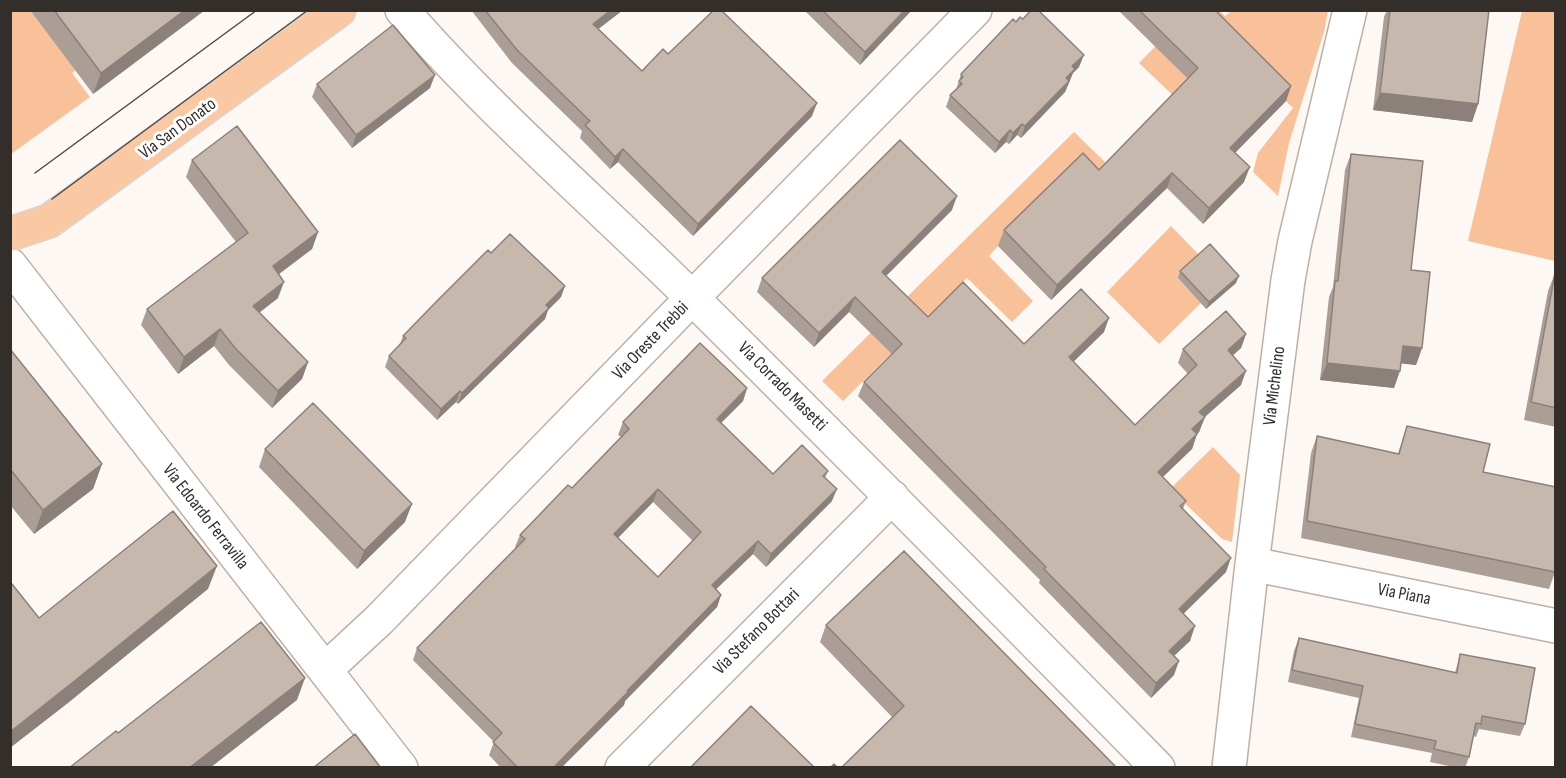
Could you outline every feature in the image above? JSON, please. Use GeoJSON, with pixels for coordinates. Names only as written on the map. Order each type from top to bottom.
{"type":"FeatureCollection","features":[{"type":"Feature","properties":{"kind":"main road","name":"Via San Donato"},"geometry":{"type":"LineString","coordinates":[[10,234],[49,221],[339,10]]}},
{"type":"Feature","properties":{"kind":"street","name":"Via Corrado Masetti"},"geometry":{"type":"LineString","coordinates":[[402,10],[459,73],[692,298],[892,497],[1158,768]]}},
{"type":"Feature","properties":{"kind":"street","name":"Via Oreste Trebbi"},"geometry":{"type":"LineString","coordinates":[[325,670],[380,620],[975,10]]}},
{"type":"Feature","properties":{"kind":"street","name":"Via Michelino"},"geometry":{"type":"LineString","coordinates":[[1229,768],[1252,564],[1295,241],[1350,10]]}},
{"type":"Feature","properties":{"kind":"street","name":"Via Edoardo Ferravilla"},"geometry":{"type":"LineString","coordinates":[[10,265],[401,768]]}},
{"type":"Feature","properties":{"kind":"street","name":"Via Stefano Bottari"},"geometry":{"type":"LineString","coordinates":[[622,768],[892,497]]}},
{"type":"Feature","properties":{"kind":"street","name":"Via Piana"},"geometry":{"type":"LineString","coordinates":[[1252,564],[1556,626]]}},
{"type":"Feature","properties":{"kind":"shaded area"},"geometry":{"type":"Polygon","coordinates":[[[11,11],[31,11],[76,70],[72,73],[90,97],[11,154],[11,11]]]}},
{"type":"Feature","properties":{"kind":"shaded area"},"geometry":{"type":"Polygon","coordinates":[[[1190,11],[1220,11],[1225,16],[1231,11],[1328,11],[1324,32],[1289,143],[1278,196],[1253,172],[1258,153],[1293,108],[1212,29],[1175,66],[1197,88],[1181,103],[1139,63],[1190,11]]]}},
{"type":"Feature","properties":{"kind":"shaded area"},"geometry":{"type":"Polygon","coordinates":[[[1522,11],[1555,11],[1555,261],[1468,241],[1522,11]]]}},
{"type":"Feature","properties":{"kind":"shaded area"},"geometry":{"type":"Polygon","coordinates":[[[1074,132],[1137,193],[998,246],[989,256],[1033,301],[1012,322],[967,278],[843,401],[822,381],[1074,132]]]}},
{"type":"Feature","properties":{"kind":"shaded area"},"geometry":{"type":"Polygon","coordinates":[[[1171,226],[1201,257],[1178,278],[1201,303],[1159,344],[1107,292],[1171,226]]]}},
{"type":"Feature","properties":{"kind":"shaded area"},"geometry":{"type":"Polygon","coordinates":[[[1213,447],[1240,475],[1232,542],[1222,539],[1170,489],[1213,447]]]}},
{"type":"Feature","properties":{"kind":"building"},"geometry":{"type":"Polygon","coordinates":[[[54,10],[185,10],[101,73],[54,10]]]}},
{"type":"Feature","properties":{"kind":"building"},"geometry":{"type":"Polygon","coordinates":[[[485,10],[611,10],[593,24],[642,71],[663,49],[668,54],[714,10],[721,10],[817,103],[698,224],[623,149],[615,157],[585,125],[590,121],[517,50],[485,10]]]}},
{"type":"Feature","properties":{"kind":"building"},"geometry":{"type":"Polygon","coordinates":[[[822,10],[905,10],[865,52],[822,10]]]}},
{"type":"Feature","properties":{"kind":"building"},"geometry":{"type":"Polygon","coordinates":[[[1031,10],[1038,10],[1084,55],[1072,66],[1075,69],[1066,78],[1069,81],[1025,126],[1022,124],[1013,133],[1010,130],[999,142],[950,95],[962,84],[959,81],[963,77],[961,74],[1013,19],[1016,22],[1020,17],[1023,19],[1031,10]]]}},
{"type":"Feature","properties":{"kind":"building"},"geometry":{"type":"Polygon","coordinates":[[[1139,10],[1215,10],[1291,86],[1230,148],[1250,167],[1209,208],[1172,173],[1057,285],[1004,230],[1083,153],[1099,170],[1198,68],[1139,10]]]}},
{"type":"Feature","properties":{"kind":"building"},"geometry":{"type":"Polygon","coordinates":[[[1390,10],[1489,10],[1478,104],[1380,93],[1390,10]]]}},
{"type":"Feature","properties":{"kind":"building"},"geometry":{"type":"Polygon","coordinates":[[[393,25],[435,75],[356,135],[317,84],[393,25]]]}},
{"type":"Feature","properties":{"kind":"building"},"geometry":{"type":"Polygon","coordinates":[[[237,126],[318,232],[273,266],[284,282],[253,306],[308,362],[278,391],[235,348],[220,329],[184,357],[147,309],[248,233],[192,160],[237,126]]]}},
{"type":"Feature","properties":{"kind":"building"},"geometry":{"type":"Polygon","coordinates":[[[900,140],[957,196],[882,272],[928,317],[963,282],[1024,344],[1081,289],[1109,318],[1069,357],[1135,425],[1197,365],[1183,349],[1226,311],[1246,334],[1228,350],[1246,371],[1199,412],[1205,417],[1192,429],[1197,434],[1158,472],[1186,501],[1180,506],[1231,558],[1179,609],[1195,626],[1169,651],[1179,661],[1156,683],[1044,569],[1046,567],[864,382],[902,344],[855,297],[819,333],[762,278],[900,140]]]}},
{"type":"Feature","properties":{"kind":"building"},"geometry":{"type":"Polygon","coordinates":[[[1351,154],[1423,161],[1411,270],[1430,272],[1422,348],[1403,346],[1400,371],[1327,363],[1351,154]]]}},
{"type":"Feature","properties":{"kind":"building"},"geometry":{"type":"Polygon","coordinates":[[[510,234],[565,286],[546,305],[549,308],[462,393],[460,391],[441,409],[389,356],[406,338],[403,336],[436,302],[488,250],[491,253],[510,234]]]}},
{"type":"Feature","properties":{"kind":"building"},"geometry":{"type":"Polygon","coordinates":[[[1210,244],[1239,276],[1209,302],[1180,271],[1210,244]]]}},
{"type":"Feature","properties":{"kind":"building"},"geometry":{"type":"Polygon","coordinates":[[[1556,273],[1556,408],[1531,402],[1556,273]]]}},
{"type":"Feature","properties":{"kind":"building"},"geometry":{"type":"Polygon","coordinates":[[[700,343],[747,388],[717,419],[773,474],[802,445],[828,471],[823,476],[837,489],[771,554],[758,541],[712,585],[721,595],[553,768],[518,768],[493,742],[502,733],[417,648],[525,539],[520,535],[568,485],[572,488],[629,429],[623,422],[700,343]],[[658,489],[614,534],[658,577],[701,532],[658,489]]]}},
{"type":"Feature","properties":{"kind":"building"},"geometry":{"type":"Polygon","coordinates":[[[10,349],[102,464],[43,510],[10,469],[10,349]]]}},
{"type":"Feature","properties":{"kind":"building"},"geometry":{"type":"Polygon","coordinates":[[[313,403],[412,504],[364,551],[265,449],[313,403]]]}},
{"type":"Feature","properties":{"kind":"building"},"geometry":{"type":"Polygon","coordinates":[[[1407,426],[1490,444],[1483,472],[1556,487],[1555,572],[1307,521],[1317,436],[1399,454],[1407,426]]]}},
{"type":"Feature","properties":{"kind":"building"},"geometry":{"type":"Polygon","coordinates":[[[173,511],[217,566],[10,732],[10,585],[12,584],[39,618],[173,511]]]}},
{"type":"Feature","properties":{"kind":"building"},"geometry":{"type":"Polygon","coordinates":[[[904,551],[1117,768],[841,768],[904,706],[826,625],[904,551]]]}},
{"type":"Feature","properties":{"kind":"building"},"geometry":{"type":"Polygon","coordinates":[[[261,622],[305,678],[189,768],[69,768],[116,731],[118,733],[261,622]]]}},
{"type":"Feature","properties":{"kind":"building"},"geometry":{"type":"Polygon","coordinates":[[[1299,638],[1457,673],[1460,654],[1535,668],[1525,724],[1482,716],[1481,724],[1476,723],[1469,757],[1434,749],[1436,741],[1355,724],[1363,686],[1292,670],[1299,638]]]}},
{"type":"Feature","properties":{"kind":"building"},"geometry":{"type":"Polygon","coordinates":[[[751,706],[815,768],[690,768],[751,706]]]}},
{"type":"Feature","properties":{"kind":"building"},"geometry":{"type":"Polygon","coordinates":[[[355,734],[381,768],[313,768],[355,734]]]}},
{"type":"Feature","properties":{"kind":"tram line"},"geometry":{"type":"LineString","coordinates":[[35,173],[257,10]]}},
{"type":"Feature","properties":{"kind":"tram line"},"geometry":{"type":"LineString","coordinates":[[52,199],[308,10]]}}]}
